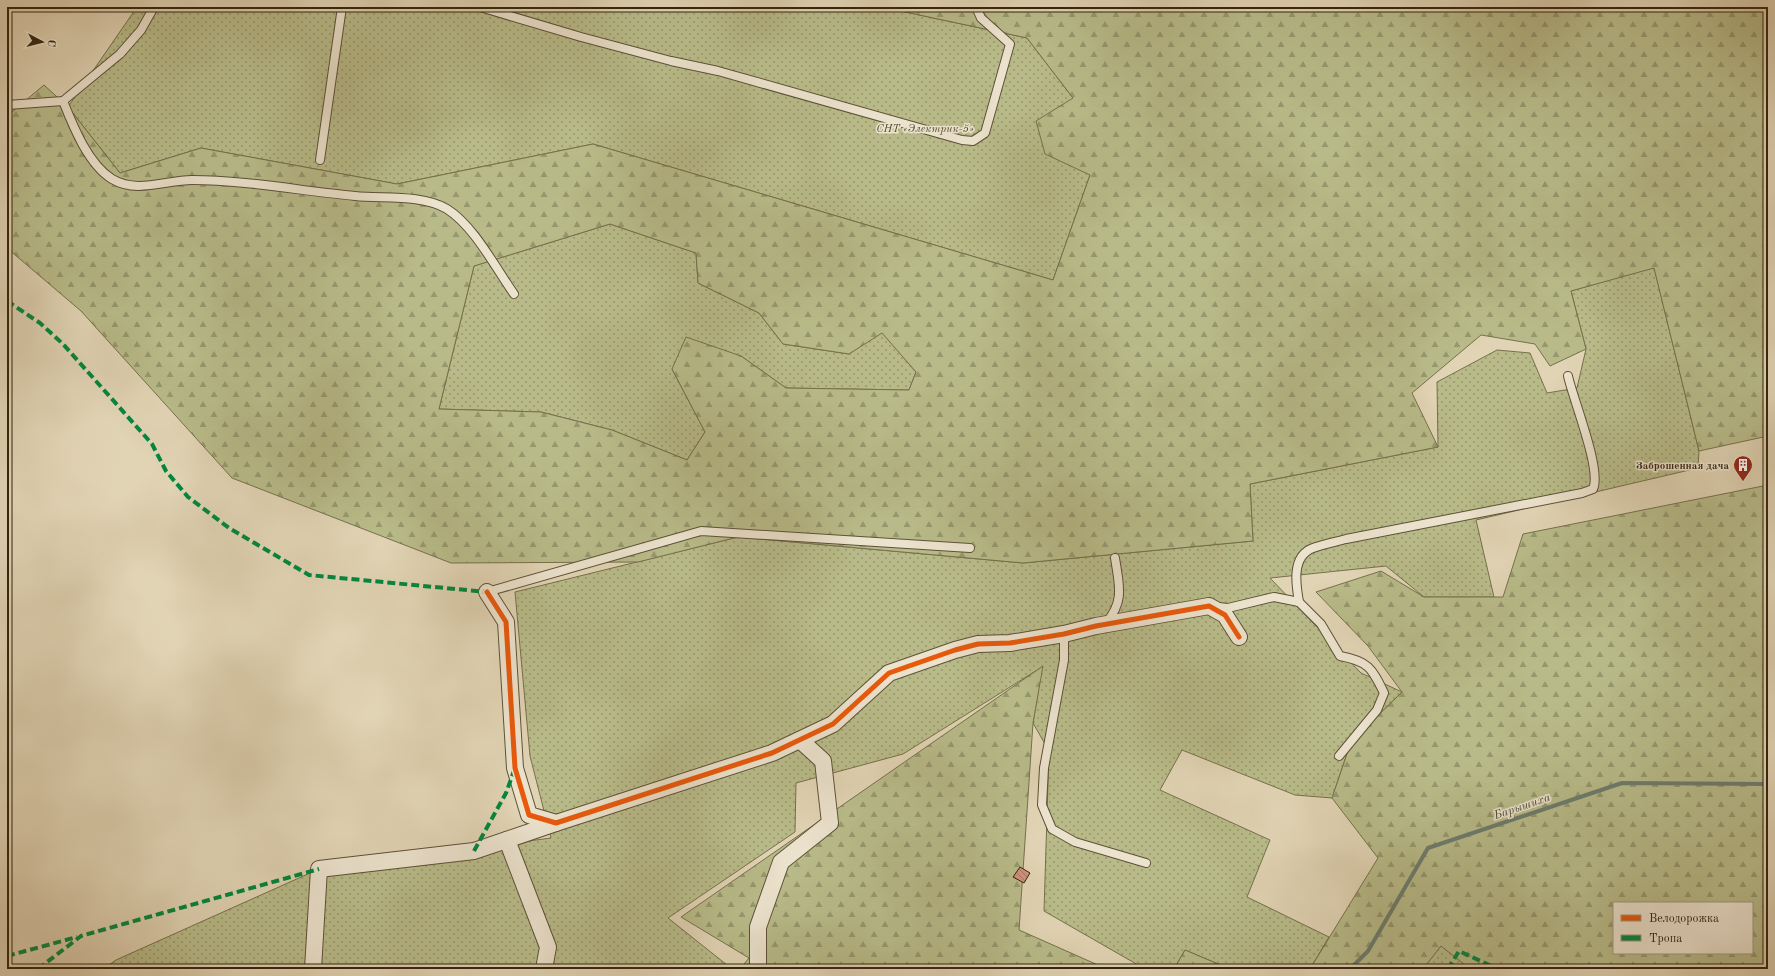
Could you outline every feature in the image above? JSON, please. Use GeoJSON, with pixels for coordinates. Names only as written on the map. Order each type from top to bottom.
{"type":"FeatureCollection","features":[{"type":"Feature","properties":{"kind":"street"},"geometry":{"type":"LineString","coordinates":[[487,592],[506,622],[515,768],[529,815]]}},
{"type":"Feature","properties":{"kind":"street"},"geometry":{"type":"LineString","coordinates":[[314,969],[319,869],[474,851],[772,753],[833,724],[889,673],[955,650],[978,644],[1010,643],[1064,634],[1106,624],[1210,606],[1225,615],[1239,637]]}},
{"type":"Feature","properties":{"kind":"street"},"geometry":{"type":"LineString","coordinates":[[758,969],[758,927],[781,862],[830,823],[822,761],[800,740]]}},
{"type":"Feature","properties":{"kind":"street"},"geometry":{"type":"LineString","coordinates":[[529,815],[556,823]]}},
{"type":"Feature","properties":{"kind":"street"},"geometry":{"type":"LineString","coordinates":[[513,838],[529,815]]}},
{"type":"Feature","properties":{"kind":"street"},"geometry":{"type":"LineString","coordinates":[[513,838],[548,947],[544,969]]}},
{"type":"Feature","properties":{"kind":"lane"},"geometry":{"type":"LineString","coordinates":[[7,105],[63,101],[120,54],[141,30],[154,7]]}},
{"type":"Feature","properties":{"kind":"lane"},"geometry":{"type":"LineString","coordinates":[[320,160],[342,7]]}},
{"type":"Feature","properties":{"kind":"lane"},"geometry":{"type":"LineString","coordinates":[[480,7],[581,37],[671,61],[718,71],[962,140],[973,141],[985,133],[1010,44],[981,18],[976,7]]}},
{"type":"Feature","properties":{"kind":"lane"},"geometry":{"type":"LineString","coordinates":[[63,101],[76,132],[93,159],[103,172],[113,180],[126,184],[144,186],[190,180],[215,180],[357,197],[398,198],[430,202],[446,209],[461,221],[474,236],[514,294]]}},
{"type":"Feature","properties":{"kind":"lane"},"geometry":{"type":"LineString","coordinates":[[1299,602],[1296,583],[1299,559],[1311,548],[1346,539],[1582,493],[1593,489],[1595,484],[1593,468],[1568,376]]}},
{"type":"Feature","properties":{"kind":"lane"},"geometry":{"type":"LineString","coordinates":[[487,592],[701,531],[970,548]]}},
{"type":"Feature","properties":{"kind":"lane"},"geometry":{"type":"LineString","coordinates":[[1106,624],[1114,614],[1120,600],[1116,558]]}},
{"type":"Feature","properties":{"kind":"lane"},"geometry":{"type":"LineString","coordinates":[[1210,606],[1228,608],[1274,597],[1299,602],[1321,624],[1340,656],[1358,659],[1373,671],[1384,693],[1377,710],[1339,756]]}},
{"type":"Feature","properties":{"kind":"lane"},"geometry":{"type":"LineString","coordinates":[[1064,634],[1064,660],[1044,768],[1042,805],[1052,829],[1075,842],[1146,863]]}},
{"type":"Feature","properties":{"kind":"green space","name":"СНТ «Электрик-5»"},"geometry":{"type":"Polygon","coordinates":[[[137,7],[882,7],[1027,38],[1073,98],[1090,175],[1053,280],[593,144],[397,184],[201,148],[120,173],[68,107],[137,7]]]}},
{"type":"Feature","properties":{"kind":"green space"},"geometry":{"type":"Polygon","coordinates":[[[882,7],[1768,7],[1768,436],[1699,451],[1654,268],[1571,291],[1586,349],[1550,366],[1535,344],[1481,335],[1412,393],[1438,447],[1250,484],[1253,541],[1023,563],[738,537],[638,562],[451,563],[232,478],[81,311],[7,248],[7,116],[44,85],[68,107],[120,173],[201,148],[397,184],[593,144],[1053,280],[1090,175],[1045,154],[1036,121],[1073,98],[1027,38],[882,7]],[[610,224],[474,266],[439,409],[541,412],[612,430],[687,460],[705,432],[672,369],[686,337],[741,356],[786,388],[909,390],[916,372],[882,333],[849,354],[783,344],[759,313],[698,283],[696,253],[610,224]]]}},
{"type":"Feature","properties":{"kind":"green space"},"geometry":{"type":"Polygon","coordinates":[[[610,224],[696,253],[698,283],[759,313],[783,344],[849,354],[882,332],[916,372],[909,390],[786,388],[741,356],[672,369],[705,432],[687,460],[612,430],[541,412],[439,409],[474,266],[610,224]]]}},
{"type":"Feature","properties":{"kind":"green space"},"geometry":{"type":"Polygon","coordinates":[[[1654,267],[1699,451],[1698,468],[1476,520],[1494,597],[1424,597],[1386,566],[1270,578],[1361,673],[1402,692],[1351,742],[1332,798],[1295,795],[1182,750],[1160,790],[1270,840],[1247,897],[1329,937],[1310,969],[1230,969],[1185,950],[1174,969],[1145,969],[1044,911],[1049,751],[1033,723],[1042,667],[903,754],[796,783],[795,832],[668,918],[732,969],[103,969],[116,960],[319,869],[551,838],[530,756],[515,592],[738,537],[1023,563],[1253,541],[1250,484],[1438,447],[1437,382],[1497,350],[1530,353],[1547,393],[1577,388],[1586,349],[1571,291],[1654,267]]]}},
{"type":"Feature","properties":{"kind":"green space"},"geometry":{"type":"Polygon","coordinates":[[[1768,485],[1768,969],[1470,969],[1441,946],[1423,969],[1310,969],[1378,858],[1332,798],[1351,742],[1402,692],[1368,646],[1316,592],[1381,571],[1424,597],[1503,597],[1523,534],[1768,485]]]}},
{"type":"Feature","properties":{"kind":"green space"},"geometry":{"type":"Polygon","coordinates":[[[1043,666],[1033,723],[1019,930],[1107,969],[740,969],[749,958],[681,917],[1043,666]]]}},
{"type":"Feature","properties":{"kind":"green space"},"geometry":{"type":"Polygon","coordinates":[[[1441,945],[1470,969],[1423,969],[1441,945]]]}},
{"type":"Feature","properties":{"kind":"green space"},"geometry":{"type":"Polygon","coordinates":[[[1185,950],[1230,969],[1174,969],[1185,950]]]}},
{"type":"Feature","properties":{"kind":"building"},"geometry":{"type":"Polygon","coordinates":[[[1020,867],[1030,873],[1024,883],[1013,877],[1020,867]]]}},
{"type":"Feature","properties":{"kind":"waterway","name":"Барышиха"},"geometry":{"type":"LineString","coordinates":[[1350,969],[1368,951],[1428,848],[1622,783],[1768,784]]}},
{"type":"Feature","properties":{"kind":"waterway","name":"Барышиха"},"geometry":{"type":"LineString","coordinates":[[907,969],[909,966],[924,969]]}},
{"type":"Feature","properties":{"kind":"marked path"},"geometry":{"type":"LineString","coordinates":[[7,301],[40,323],[63,344],[152,444],[166,471],[188,497],[229,528],[309,575],[487,592]]}},
{"type":"Feature","properties":{"kind":"marked path"},"geometry":{"type":"LineString","coordinates":[[474,851],[506,793],[515,768]]}},
{"type":"Feature","properties":{"kind":"marked path"},"geometry":{"type":"LineString","coordinates":[[38,969],[81,936],[319,869]]}},
{"type":"Feature","properties":{"kind":"marked path"},"geometry":{"type":"LineString","coordinates":[[7,956],[77,937]]}},
{"type":"Feature","properties":{"kind":"marked path"},"geometry":{"type":"LineString","coordinates":[[1448,969],[1459,951],[1498,969]]}},
{"type":"Feature","properties":{"kind":"cycle path"},"geometry":{"type":"LineString","coordinates":[[487,592],[506,622],[515,768],[529,815],[556,823],[772,753],[833,724],[889,673],[955,650],[978,644],[1010,643],[1064,634],[1096,626],[1209,606],[1225,615],[1239,637]]}},
{"type":"Feature","properties":{"kind":"place","name":"Заброшенная дача"},"geometry":{"type":"Point","coordinates":[1743,482]}}]}
